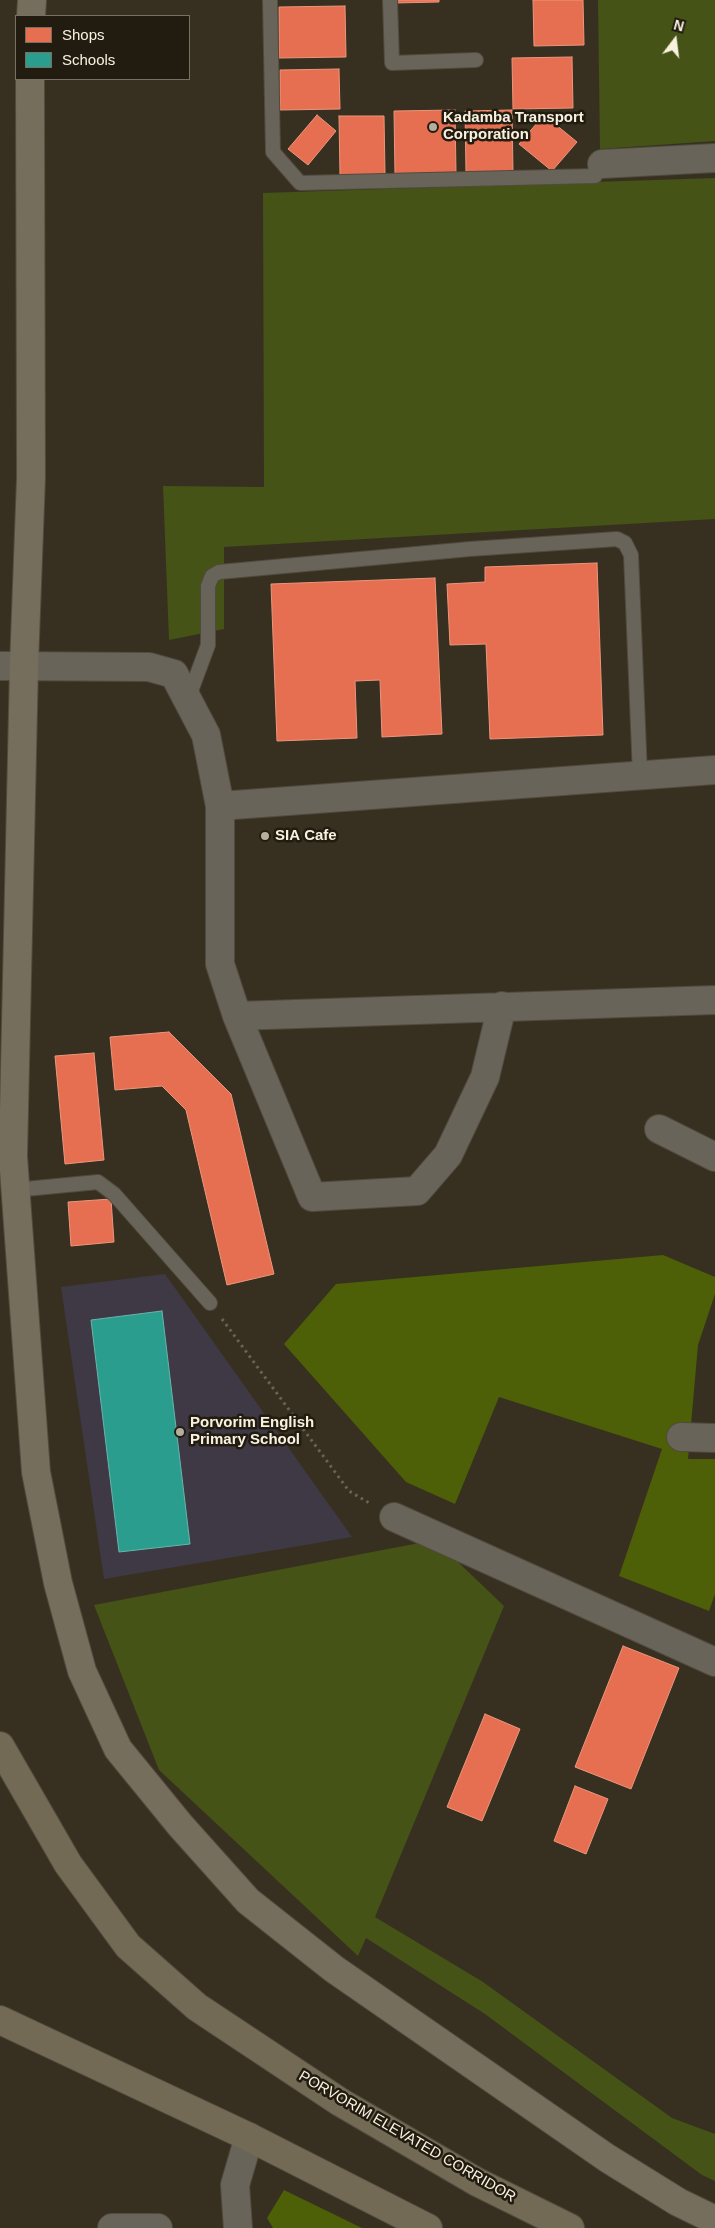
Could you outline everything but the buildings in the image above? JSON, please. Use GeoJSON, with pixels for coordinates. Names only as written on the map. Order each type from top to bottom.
{"type":"FeatureCollection","features":[{"type":"Feature","properties":{"kind":"highway","name":"PORVORIM ELEVATED CORRIDOR"},"geometry":{"type":"LineString","coordinates":[[0,1746],[68,1864],[128,1946],[197,2007],[340,2102],[477,2182],[570,2228]]}},
{"type":"Feature","properties":{"kind":"highway"},"geometry":{"type":"LineString","coordinates":[[0,2021],[249,2136],[428,2228]]}},
{"type":"Feature","properties":{"kind":"main road"},"geometry":{"type":"LineString","coordinates":[[31,15],[32,0]]}},
{"type":"Feature","properties":{"kind":"main road"},"geometry":{"type":"LineString","coordinates":[[30,80],[31,478],[12,665],[13,1156],[36,1472],[58,1583],[82,1671],[118,1750],[180,1825],[248,1901],[334,1969],[607,2158],[678,2202],[715,2220]]}},
{"type":"Feature","properties":{"kind":"street"},"geometry":{"type":"LineString","coordinates":[[602,164],[715,158]]}},
{"type":"Feature","properties":{"kind":"street"},"geometry":{"type":"LineString","coordinates":[[12,665],[149,667],[174,674],[206,735],[220,806],[220,964],[237,1016],[312,1196],[417,1191],[448,1155],[485,1076],[502,1006]]}},
{"type":"Feature","properties":{"kind":"street"},"geometry":{"type":"LineString","coordinates":[[220,806],[715,770]]}},
{"type":"Feature","properties":{"kind":"street"},"geometry":{"type":"LineString","coordinates":[[237,1016],[715,1000]]}},
{"type":"Feature","properties":{"kind":"street"},"geometry":{"type":"LineString","coordinates":[[659,1129],[715,1157]]}},
{"type":"Feature","properties":{"kind":"street"},"geometry":{"type":"LineString","coordinates":[[680,1437],[715,1438]]}},
{"type":"Feature","properties":{"kind":"street"},"geometry":{"type":"LineString","coordinates":[[394,1517],[715,1662]]}},
{"type":"Feature","properties":{"kind":"street"},"geometry":{"type":"LineString","coordinates":[[238,2228],[235,2185],[249,2136]]}},
{"type":"Feature","properties":{"kind":"street"},"geometry":{"type":"LineString","coordinates":[[112,2228],[158,2228]]}},
{"type":"Feature","properties":{"kind":"lane"},"geometry":{"type":"LineString","coordinates":[[270,0],[273,152],[300,183],[595,176],[602,164]]}},
{"type":"Feature","properties":{"kind":"lane"},"geometry":{"type":"LineString","coordinates":[[390,0],[392,63],[476,60]]}},
{"type":"Feature","properties":{"kind":"lane"},"geometry":{"type":"LineString","coordinates":[[188,700],[208,645],[208,586],[212,576],[219,572],[470,549],[617,539],[625,543],[631,555],[640,775]]}},
{"type":"Feature","properties":{"kind":"lane"},"geometry":{"type":"LineString","coordinates":[[15,1190],[98,1182],[114,1194],[210,1303]]}},
{"type":"Feature","properties":{"kind":"path"},"geometry":{"type":"LineString","coordinates":[[210,1303],[349,1491],[394,1517]]}},
{"type":"Feature","properties":{"kind":"shaded area","name":"Porvorim English Primary School"},"geometry":{"type":"Polygon","coordinates":[[[165,1274],[352,1537],[104,1579],[61,1287],[165,1274]]]}},
{"type":"Feature","properties":{"kind":"green space"},"geometry":{"type":"Polygon","coordinates":[[[598,0],[715,0],[715,141],[600,149],[598,0]]]}},
{"type":"Feature","properties":{"kind":"green space"},"geometry":{"type":"Polygon","coordinates":[[[715,178],[715,519],[224,547],[224,629],[169,640],[163,486],[264,487],[263,193],[715,178]]]}},
{"type":"Feature","properties":{"kind":"green space"},"geometry":{"type":"Polygon","coordinates":[[[663,1255],[715,1277],[715,1294],[698,1345],[688,1459],[715,1459],[715,1594],[709,1611],[619,1576],[662,1449],[499,1397],[455,1504],[406,1482],[284,1344],[336,1284],[663,1255]]]}},
{"type":"Feature","properties":{"kind":"green space"},"geometry":{"type":"Polygon","coordinates":[[[435,1540],[504,1606],[375,1917],[483,1982],[672,2118],[715,2134],[715,2181],[702,2175],[485,2014],[366,1938],[358,1956],[159,1770],[94,1605],[435,1540]]]}},
{"type":"Feature","properties":{"kind":"green space"},"geometry":{"type":"Polygon","coordinates":[[[284,2190],[362,2228],[273,2228],[267,2218],[284,2190]]]}},
{"type":"Feature","properties":{"kind":"place","name":"Kadamba Transport Corporation"},"geometry":{"type":"Point","coordinates":[433,127]}},
{"type":"Feature","properties":{"kind":"place","name":"SIA Cafe"},"geometry":{"type":"Point","coordinates":[265,836]}},
{"type":"Feature","properties":{"kind":"place","name":"Porvorim English Primary School"},"geometry":{"type":"Point","coordinates":[180,1432]}}]}
